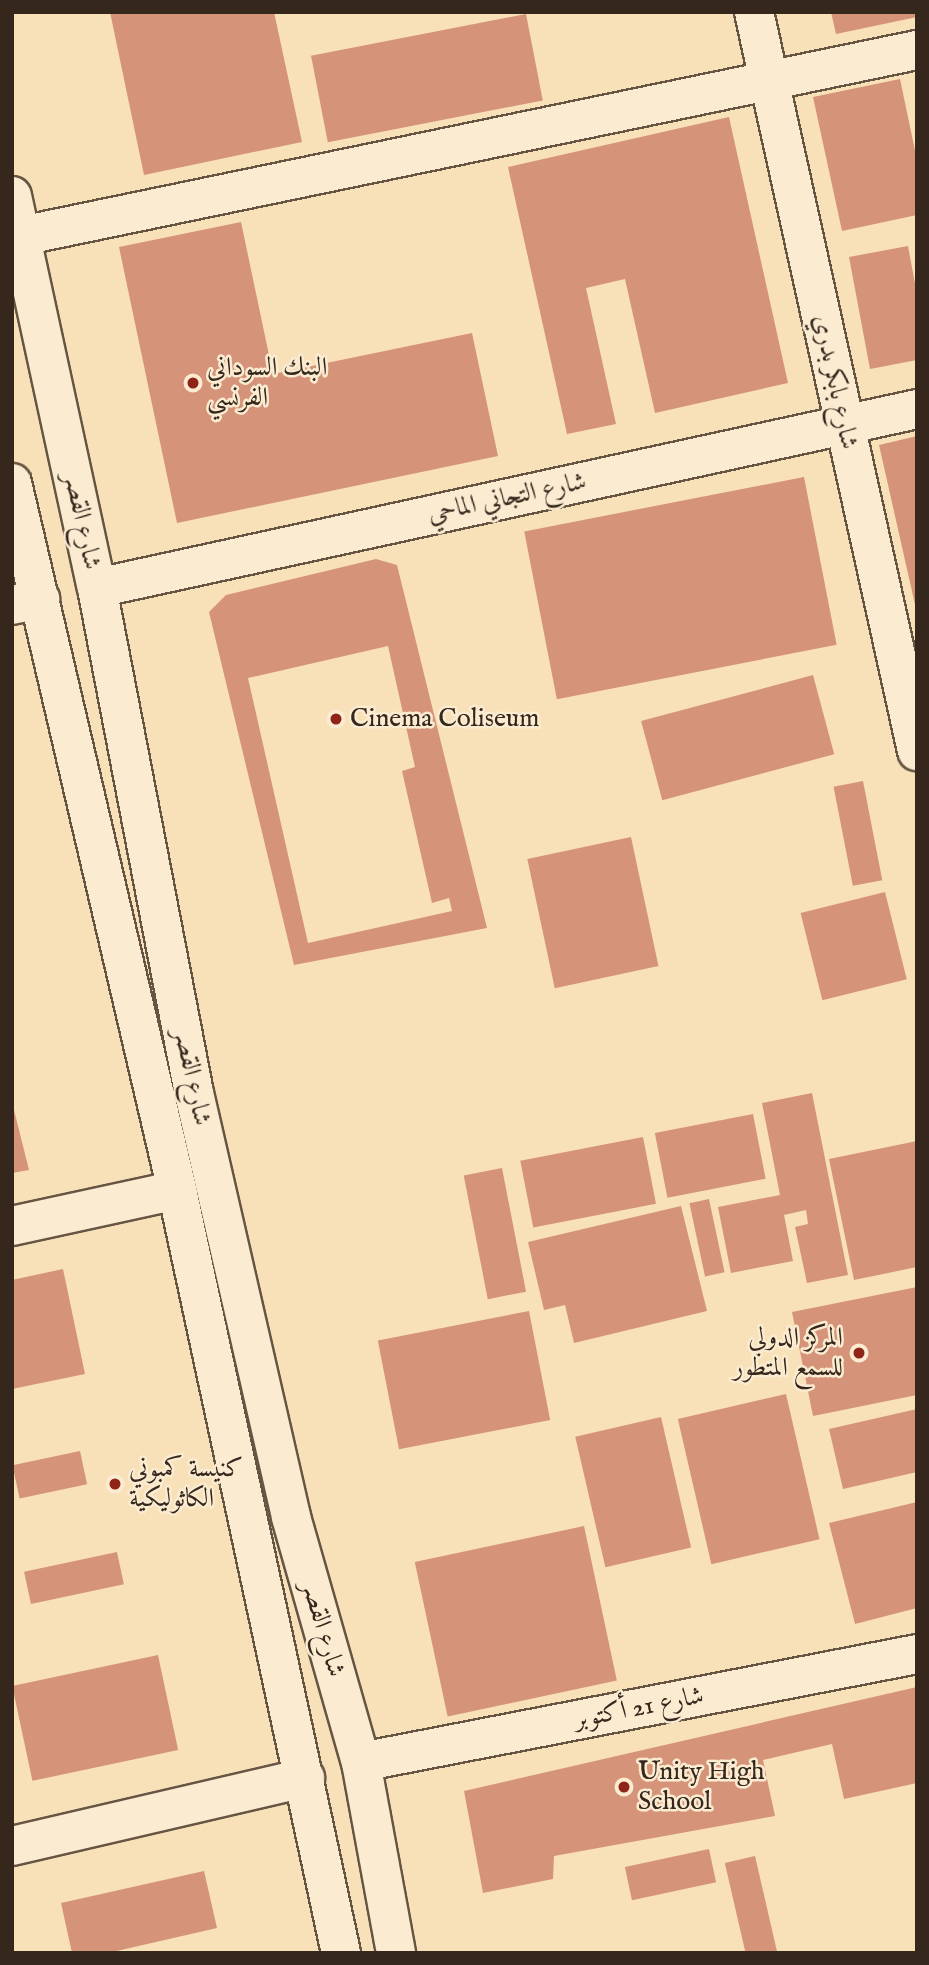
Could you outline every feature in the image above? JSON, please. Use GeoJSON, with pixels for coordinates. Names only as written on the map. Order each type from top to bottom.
{"type":"FeatureCollection","features":[{"type":"Feature","properties":{"kind":"street","name":"شارع بابكر بدري"},"geometry":{"type":"LineString","coordinates":[[754,12],[917,751]]}},
{"type":"Feature","properties":{"kind":"street"},"geometry":{"type":"LineString","coordinates":[[21,236],[917,50]]}},
{"type":"Feature","properties":{"kind":"street","name":"شارع القصر"},"geometry":{"type":"LineString","coordinates":[[12,196],[97,588],[200,1119],[291,1517],[360,1762],[396,1953]]}},
{"type":"Feature","properties":{"kind":"street","name":"شارع التجاني الماحي"},"geometry":{"type":"LineString","coordinates":[[97,588],[917,409]]}},
{"type":"Feature","properties":{"kind":"street","name":"شارع القصر"},"geometry":{"type":"LineString","coordinates":[[12,483],[26,602],[177,1190],[341,1953]]}},
{"type":"Feature","properties":{"kind":"street"},"geometry":{"type":"LineString","coordinates":[[12,1226],[177,1190]]}},
{"type":"Feature","properties":{"kind":"street","name":"شارع 21 أكتوبر"},"geometry":{"type":"LineString","coordinates":[[360,1762],[917,1654]]}},
{"type":"Feature","properties":{"kind":"street"},"geometry":{"type":"LineString","coordinates":[[12,1846],[305,1778]]}},
{"type":"Feature","properties":{"kind":"building"},"geometry":{"type":"Polygon","coordinates":[[[110,12],[274,12],[302,142],[144,175],[110,12]]]}},
{"type":"Feature","properties":{"kind":"building"},"geometry":{"type":"Polygon","coordinates":[[[831,12],[917,12],[917,17],[836,34],[831,12]]]}},
{"type":"Feature","properties":{"kind":"building"},"geometry":{"type":"Polygon","coordinates":[[[526,14],[543,100],[328,142],[311,56],[526,14]]]}},
{"type":"Feature","properties":{"kind":"building"},"geometry":{"type":"Polygon","coordinates":[[[900,79],[917,160],[917,215],[842,231],[813,97],[900,79]]]}},
{"type":"Feature","properties":{"kind":"building"},"geometry":{"type":"Polygon","coordinates":[[[729,117],[788,383],[655,413],[625,279],[586,288],[616,424],[567,434],[508,167],[729,117]]]}},
{"type":"Feature","properties":{"kind":"building"},"geometry":{"type":"Polygon","coordinates":[[[241,222],[273,374],[472,333],[498,456],[177,523],[119,247],[241,222]]]}},
{"type":"Feature","properties":{"kind":"building"},"geometry":{"type":"Polygon","coordinates":[[[908,246],[917,294],[917,360],[870,369],[849,257],[908,246]]]}},
{"type":"Feature","properties":{"kind":"building"},"geometry":{"type":"Polygon","coordinates":[[[917,436],[917,608],[916,609],[879,445],[917,436]]]}},
{"type":"Feature","properties":{"kind":"building"},"geometry":{"type":"Polygon","coordinates":[[[804,477],[837,645],[557,699],[524,531],[804,477]]]}},
{"type":"Feature","properties":{"kind":"building"},"geometry":{"type":"Polygon","coordinates":[[[376,559],[397,565],[487,928],[294,965],[209,612],[226,595],[376,559]],[[388,646],[248,678],[308,943],[452,911],[449,898],[432,903],[402,771],[415,767],[388,646]]]}},
{"type":"Feature","properties":{"kind":"building"},"geometry":{"type":"Polygon","coordinates":[[[813,675],[834,754],[662,800],[641,721],[813,675]]]}},
{"type":"Feature","properties":{"kind":"building"},"geometry":{"type":"Polygon","coordinates":[[[863,781],[882,880],[853,886],[834,787],[863,781]]]}},
{"type":"Feature","properties":{"kind":"building"},"geometry":{"type":"Polygon","coordinates":[[[631,837],[658,966],[555,988],[527,859],[631,837]]]}},
{"type":"Feature","properties":{"kind":"building"},"geometry":{"type":"Polygon","coordinates":[[[885,892],[907,979],[822,1000],[801,913],[885,892]]]}},
{"type":"Feature","properties":{"kind":"building"},"geometry":{"type":"Polygon","coordinates":[[[812,1093],[848,1275],[807,1283],[795,1227],[808,1224],[806,1210],[784,1215],[793,1261],[731,1273],[718,1207],[780,1195],[762,1103],[812,1093]]]}},
{"type":"Feature","properties":{"kind":"building"},"geometry":{"type":"Polygon","coordinates":[[[12,1102],[29,1170],[12,1173],[12,1102]]]}},
{"type":"Feature","properties":{"kind":"building"},"geometry":{"type":"Polygon","coordinates":[[[753,1114],[766,1179],[667,1198],[655,1133],[753,1114]]]}},
{"type":"Feature","properties":{"kind":"building"},"geometry":{"type":"Polygon","coordinates":[[[643,1137],[656,1204],[533,1228],[520,1161],[643,1137]]]}},
{"type":"Feature","properties":{"kind":"building"},"geometry":{"type":"Polygon","coordinates":[[[917,1141],[917,1267],[854,1280],[829,1159],[917,1141]]]}},
{"type":"Feature","properties":{"kind":"building"},"geometry":{"type":"Polygon","coordinates":[[[502,1168],[526,1292],[488,1299],[464,1175],[502,1168]]]}},
{"type":"Feature","properties":{"kind":"building"},"geometry":{"type":"Polygon","coordinates":[[[709,1199],[725,1272],[705,1277],[689,1203],[709,1199]]]}},
{"type":"Feature","properties":{"kind":"building"},"geometry":{"type":"Polygon","coordinates":[[[681,1206],[707,1311],[574,1343],[565,1305],[544,1310],[528,1242],[681,1206]]]}},
{"type":"Feature","properties":{"kind":"building"},"geometry":{"type":"Polygon","coordinates":[[[63,1269],[85,1374],[12,1389],[12,1280],[63,1269]]]}},
{"type":"Feature","properties":{"kind":"building","name":"المركز الدولي للسمع المتطور"},"geometry":{"type":"Polygon","coordinates":[[[917,1287],[917,1395],[813,1416],[792,1312],[917,1287]]]}},
{"type":"Feature","properties":{"kind":"building"},"geometry":{"type":"Polygon","coordinates":[[[529,1311],[550,1420],[399,1449],[378,1340],[529,1311]]]}},
{"type":"Feature","properties":{"kind":"building"},"geometry":{"type":"Polygon","coordinates":[[[786,1394],[820,1539],[711,1564],[678,1419],[786,1394]]]}},
{"type":"Feature","properties":{"kind":"building"},"geometry":{"type":"Polygon","coordinates":[[[917,1409],[917,1472],[843,1489],[829,1429],[917,1409]]]}},
{"type":"Feature","properties":{"kind":"building"},"geometry":{"type":"Polygon","coordinates":[[[661,1417],[691,1548],[605,1567],[575,1437],[661,1417]]]}},
{"type":"Feature","properties":{"kind":"building"},"geometry":{"type":"Polygon","coordinates":[[[80,1451],[87,1484],[20,1499],[13,1465],[80,1451]]]}},
{"type":"Feature","properties":{"kind":"building"},"geometry":{"type":"Polygon","coordinates":[[[917,1502],[917,1608],[855,1624],[829,1523],[917,1502]]]}},
{"type":"Feature","properties":{"kind":"building"},"geometry":{"type":"Polygon","coordinates":[[[584,1526],[617,1681],[448,1717],[415,1562],[584,1526]]]}},
{"type":"Feature","properties":{"kind":"building"},"geometry":{"type":"Polygon","coordinates":[[[117,1552],[124,1584],[31,1604],[24,1572],[117,1552]]]}},
{"type":"Feature","properties":{"kind":"building"},"geometry":{"type":"Polygon","coordinates":[[[158,1655],[178,1750],[32,1781],[12,1686],[158,1655]]]}},
{"type":"Feature","properties":{"kind":"building","name":"Unity High School"},"geometry":{"type":"Polygon","coordinates":[[[917,1687],[917,1783],[844,1799],[832,1744],[763,1760],[775,1816],[554,1856],[553,1879],[483,1893],[464,1791],[917,1687]]]}},
{"type":"Feature","properties":{"kind":"building"},"geometry":{"type":"Polygon","coordinates":[[[709,1849],[716,1882],[632,1900],[625,1867],[709,1849]]]}},
{"type":"Feature","properties":{"kind":"building"},"geometry":{"type":"Polygon","coordinates":[[[755,1856],[777,1953],[746,1953],[725,1863],[755,1856]]]}},
{"type":"Feature","properties":{"kind":"building"},"geometry":{"type":"Polygon","coordinates":[[[204,1871],[217,1928],[108,1953],[72,1953],[61,1903],[204,1871]]]}},
{"type":"Feature","properties":{"kind":"place","name":"البنك السوداني الفرنسي"},"geometry":{"type":"Point","coordinates":[193,383]}},
{"type":"Feature","properties":{"kind":"place","name":"Cinema Coliseum"},"geometry":{"type":"Point","coordinates":[336,719]}},
{"type":"Feature","properties":{"kind":"place","name":"المركز الدولي للسمع المتطور"},"geometry":{"type":"Point","coordinates":[859,1353]}},
{"type":"Feature","properties":{"kind":"place","name":"كنيسة كمبوني الكاثوليكية"},"geometry":{"type":"Point","coordinates":[115,1484]}},
{"type":"Feature","properties":{"kind":"place","name":"Unity High School"},"geometry":{"type":"Point","coordinates":[624,1787]}}]}
